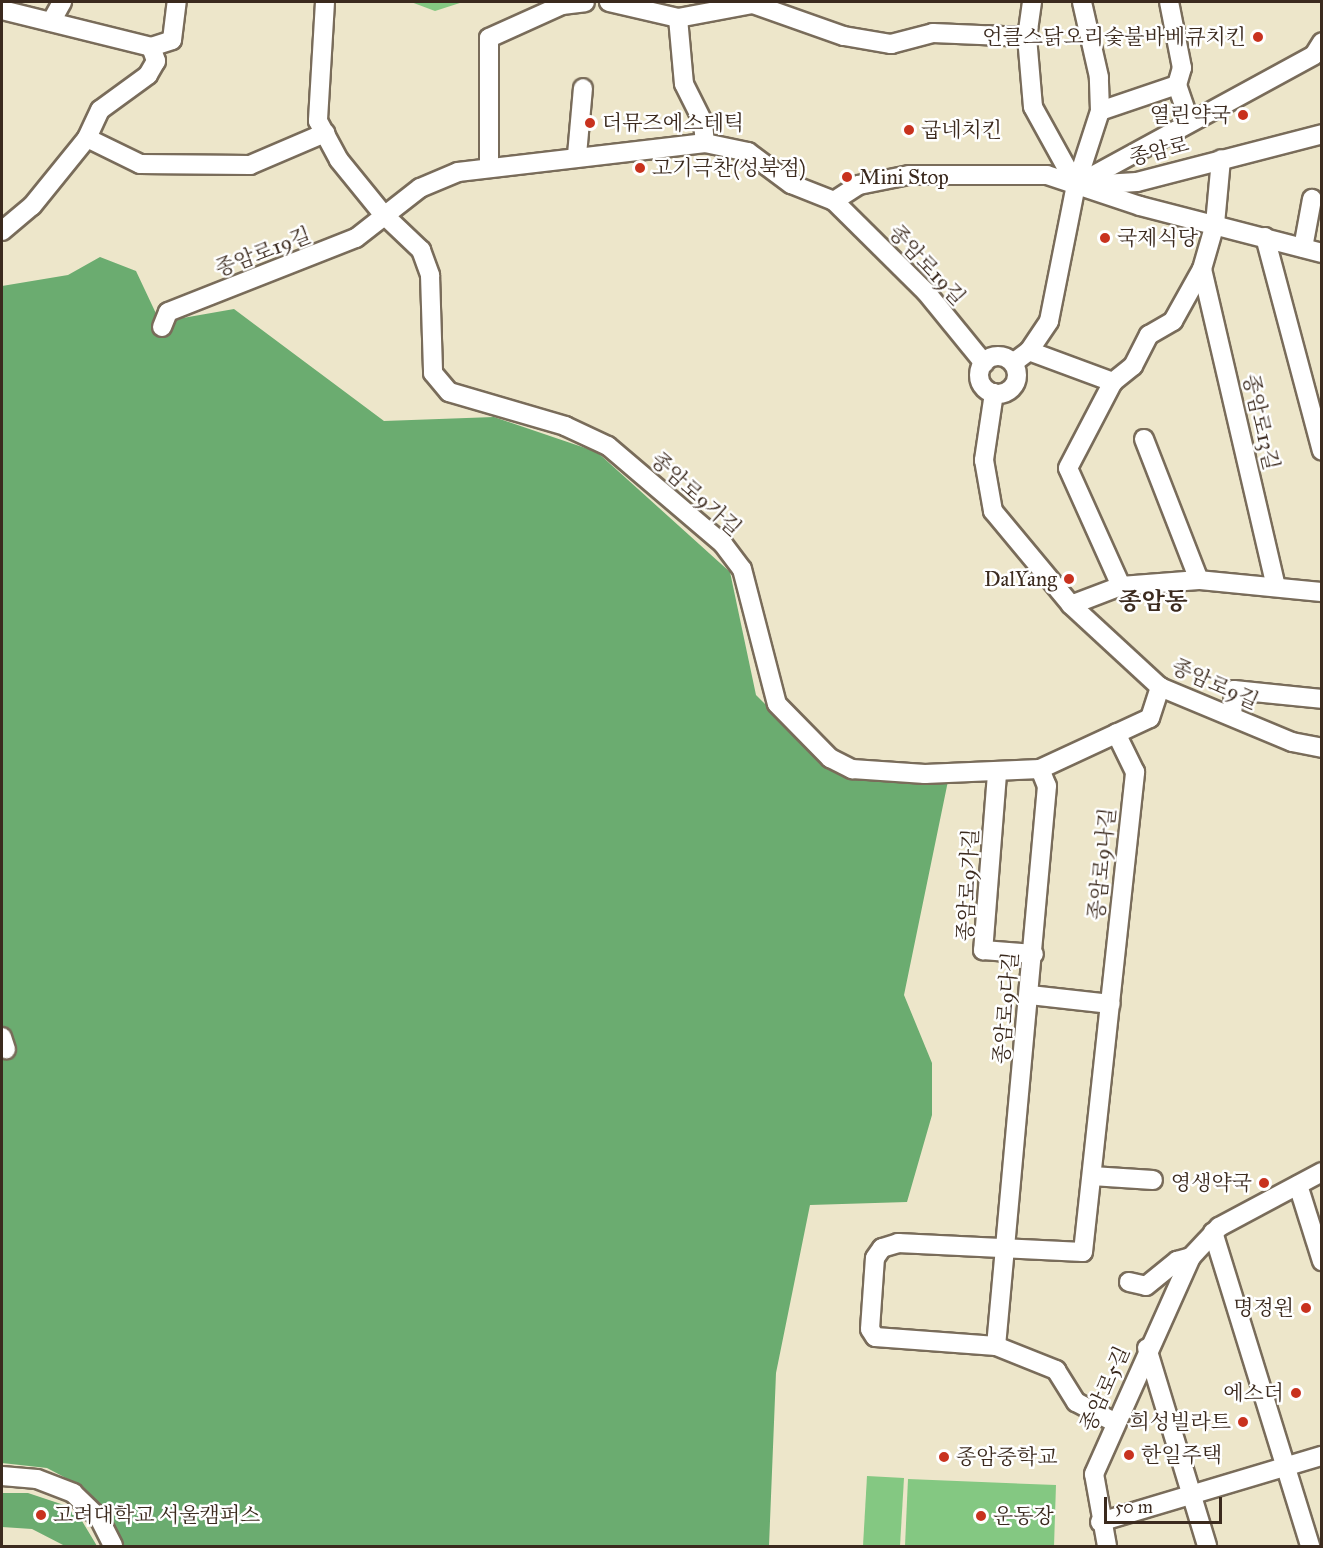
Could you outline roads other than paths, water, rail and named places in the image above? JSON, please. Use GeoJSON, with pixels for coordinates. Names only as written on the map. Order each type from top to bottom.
{"type":"FeatureCollection","features":[{"type":"Feature","properties":{"kind":"street"},"geometry":{"type":"LineString","coordinates":[[51,22],[62,2]]}},
{"type":"Feature","properties":{"kind":"street"},"geometry":{"type":"LineString","coordinates":[[2,10],[151,47],[172,40],[177,2]]}},
{"type":"Feature","properties":{"kind":"street"},"geometry":{"type":"LineString","coordinates":[[324,2],[318,121],[382,213]]}},
{"type":"Feature","properties":{"kind":"street"},"geometry":{"type":"LineString","coordinates":[[489,168],[489,38],[562,5],[585,2]]}},
{"type":"Feature","properties":{"kind":"street"},"geometry":{"type":"LineString","coordinates":[[609,2],[678,18],[753,4],[844,36],[891,44],[933,33],[1027,37]]}},
{"type":"Feature","properties":{"kind":"street"},"geometry":{"type":"LineString","coordinates":[[1032,2],[1027,37],[1033,107],[1076,185]]}},
{"type":"Feature","properties":{"kind":"street"},"geometry":{"type":"LineString","coordinates":[[1013,363],[1029,351],[1049,321],[1076,185],[1100,111],[1099,77],[1082,2]]}},
{"type":"Feature","properties":{"kind":"street"},"geometry":{"type":"LineString","coordinates":[[1168,2],[1182,68],[1177,84],[1190,122]]}},
{"type":"Feature","properties":{"kind":"street"},"geometry":{"type":"LineString","coordinates":[[678,18],[684,84],[703,122],[705,143]]}},
{"type":"Feature","properties":{"kind":"street"},"geometry":{"type":"LineString","coordinates":[[1076,185],[1314,55],[1322,42]]}},
{"type":"Feature","properties":{"kind":"street"},"geometry":{"type":"LineString","coordinates":[[2,231],[32,206],[87,138],[100,110],[148,75],[156,61],[151,47]]}},
{"type":"Feature","properties":{"kind":"street"},"geometry":{"type":"LineString","coordinates":[[1100,111],[1177,84]]}},
{"type":"Feature","properties":{"kind":"street"},"geometry":{"type":"LineString","coordinates":[[577,155],[583,88]]}},
{"type":"Feature","properties":{"kind":"street"},"geometry":{"type":"LineString","coordinates":[[87,138],[140,164],[250,165],[325,133]]}},
{"type":"Feature","properties":{"kind":"street","name":"종암로"},"geometry":{"type":"LineString","coordinates":[[1076,185],[1137,182],[1322,134]]}},
{"type":"Feature","properties":{"kind":"street","name":"종암로19길"},"geometry":{"type":"LineString","coordinates":[[162,327],[168,312],[306,262],[356,238],[382,213],[458,172],[577,155],[705,143],[748,152],[791,184],[834,201],[926,292],[984,363]]}},
{"type":"Feature","properties":{"kind":"street"},"geometry":{"type":"LineString","coordinates":[[1120,586],[1068,468],[1113,382],[1133,366],[1149,335],[1173,321],[1202,269],[1215,224],[1221,159]]}},
{"type":"Feature","properties":{"kind":"street"},"geometry":{"type":"LineString","coordinates":[[834,201],[859,185],[909,175],[1047,175],[1322,253]]}},
{"type":"Feature","properties":{"kind":"street"},"geometry":{"type":"LineString","coordinates":[[1303,248],[1312,199]]}},
{"type":"Feature","properties":{"kind":"street","name":"종암로9가길"},"geometry":{"type":"LineString","coordinates":[[382,213],[421,250],[430,275],[433,373],[443,386],[449,392],[565,426],[608,446],[723,544],[742,568],[777,704],[830,758],[852,769],[997,774],[1040,769],[1150,718],[1160,687]]}},
{"type":"Feature","properties":{"kind":"street"},"geometry":{"type":"LineString","coordinates":[[1265,237],[1322,451]]}},
{"type":"Feature","properties":{"kind":"street","name":"종암로13길"},"geometry":{"type":"LineString","coordinates":[[1202,269],[1276,586]]}},
{"type":"Feature","properties":{"kind":"street"},"geometry":{"type":"LineString","coordinates":[[1029,351],[1113,382]]}},
{"type":"Feature","properties":{"kind":"street"},"geometry":{"type":"LineString","coordinates":[[999,356],[1013,363],[1017,376],[1012,388],[994,393],[980,381],[984,363],[999,356]]}},
{"type":"Feature","properties":{"kind":"street","name":"종암로9길"},"geometry":{"type":"LineString","coordinates":[[994,393],[984,460],[993,511],[1071,605],[1160,687],[1322,748]]}},
{"type":"Feature","properties":{"kind":"street"},"geometry":{"type":"LineString","coordinates":[[1144,438],[1199,580]]}},
{"type":"Feature","properties":{"kind":"street"},"geometry":{"type":"LineString","coordinates":[[1071,605],[1120,586],[1199,580],[1322,592]]}},
{"type":"Feature","properties":{"kind":"street"},"geometry":{"type":"LineString","coordinates":[[1232,716],[1234,690],[1322,699]]}},
{"type":"Feature","properties":{"kind":"street","name":"종암로9나길"},"geometry":{"type":"LineString","coordinates":[[1002,1251],[1081,1254],[1092,1176],[1135,772],[1116,733]]}},
{"type":"Feature","properties":{"kind":"street","name":"종암로9다길"},"geometry":{"type":"LineString","coordinates":[[996,1346],[1002,1251],[1034,954],[1047,786],[1040,769]]}},
{"type":"Feature","properties":{"kind":"street","name":"종암로9가길"},"geometry":{"type":"LineString","coordinates":[[997,774],[983,950],[1034,954]]}},
{"type":"Feature","properties":{"kind":"street"},"geometry":{"type":"LineString","coordinates":[[1030,995],[1110,1004]]}},
{"type":"Feature","properties":{"kind":"street","name":"종암로5길"},"geometry":{"type":"LineString","coordinates":[[1107,1546],[1100,1522],[1094,1474],[1147,1348],[1191,1257],[1213,1232],[1322,1172]]}},
{"type":"Feature","properties":{"kind":"street"},"geometry":{"type":"LineString","coordinates":[[1092,1176],[1153,1180]]}},
{"type":"Feature","properties":{"kind":"street"},"geometry":{"type":"LineString","coordinates":[[1298,1185],[1322,1261]]}},
{"type":"Feature","properties":{"kind":"street"},"geometry":{"type":"LineString","coordinates":[[1213,1232],[1310,1546]]}},
{"type":"Feature","properties":{"kind":"street"},"geometry":{"type":"LineString","coordinates":[[1002,1251],[898,1243],[882,1248],[875,1258],[870,1329],[884,1339],[996,1346],[1056,1370],[1076,1402],[1114,1422]]}},
{"type":"Feature","properties":{"kind":"street","name":"종암로5길"},"geometry":{"type":"LineString","coordinates":[[1129,1282],[1143,1287],[1191,1257]]}},
{"type":"Feature","properties":{"kind":"street"},"geometry":{"type":"LineString","coordinates":[[1147,1348],[1207,1546]]}},
{"type":"Feature","properties":{"kind":"street"},"geometry":{"type":"LineString","coordinates":[[1100,1522],[1322,1456]]}},
{"type":"Feature","properties":{"kind":"street"},"geometry":{"type":"LineString","coordinates":[[2,1476],[37,1479],[73,1493],[99,1518],[113,1546]]}},
{"type":"Feature","properties":{"kind":"place","name":"언클스닭오리숯불바베큐치킨"},"geometry":{"type":"Point","coordinates":[1258,37]}},
{"type":"Feature","properties":{"kind":"place","name":"열린약국"},"geometry":{"type":"Point","coordinates":[1243,115]}},
{"type":"Feature","properties":{"kind":"place","name":"더뮤즈에스테틱"},"geometry":{"type":"Point","coordinates":[590,123]}},
{"type":"Feature","properties":{"kind":"place","name":"굽네치킨"},"geometry":{"type":"Point","coordinates":[909,130]}},
{"type":"Feature","properties":{"kind":"place","name":"고기극찬(성북점)"},"geometry":{"type":"Point","coordinates":[640,168]}},
{"type":"Feature","properties":{"kind":"place","name":"Mini Stop"},"geometry":{"type":"Point","coordinates":[847,177]}},
{"type":"Feature","properties":{"kind":"place","name":"국제식당"},"geometry":{"type":"Point","coordinates":[1105,238]}},
{"type":"Feature","properties":{"kind":"place","name":"DalYang"},"geometry":{"type":"Point","coordinates":[1069,579]}},
{"type":"Feature","properties":{"kind":"place","name":"영생약국"},"geometry":{"type":"Point","coordinates":[1264,1183]}},
{"type":"Feature","properties":{"kind":"place","name":"명정원"},"geometry":{"type":"Point","coordinates":[1306,1308]}},
{"type":"Feature","properties":{"kind":"place","name":"에스더"},"geometry":{"type":"Point","coordinates":[1296,1393]}},
{"type":"Feature","properties":{"kind":"place","name":"희성빌라트"},"geometry":{"type":"Point","coordinates":[1243,1422]}},
{"type":"Feature","properties":{"kind":"place","name":"한일주택"},"geometry":{"type":"Point","coordinates":[1129,1455]}},
{"type":"Feature","properties":{"kind":"place","name":"종암중학교"},"geometry":{"type":"Point","coordinates":[944,1457]}},
{"type":"Feature","properties":{"kind":"place","name":"고려대학교 서울캠퍼스"},"geometry":{"type":"Point","coordinates":[41,1515]}},
{"type":"Feature","properties":{"kind":"place","name":"운동장"},"geometry":{"type":"Point","coordinates":[981,1516]}},
{"type":"Feature","properties":{"kind":"district","name":"종암동"},"geometry":{"type":"Point","coordinates":[1153,602]}}]}
